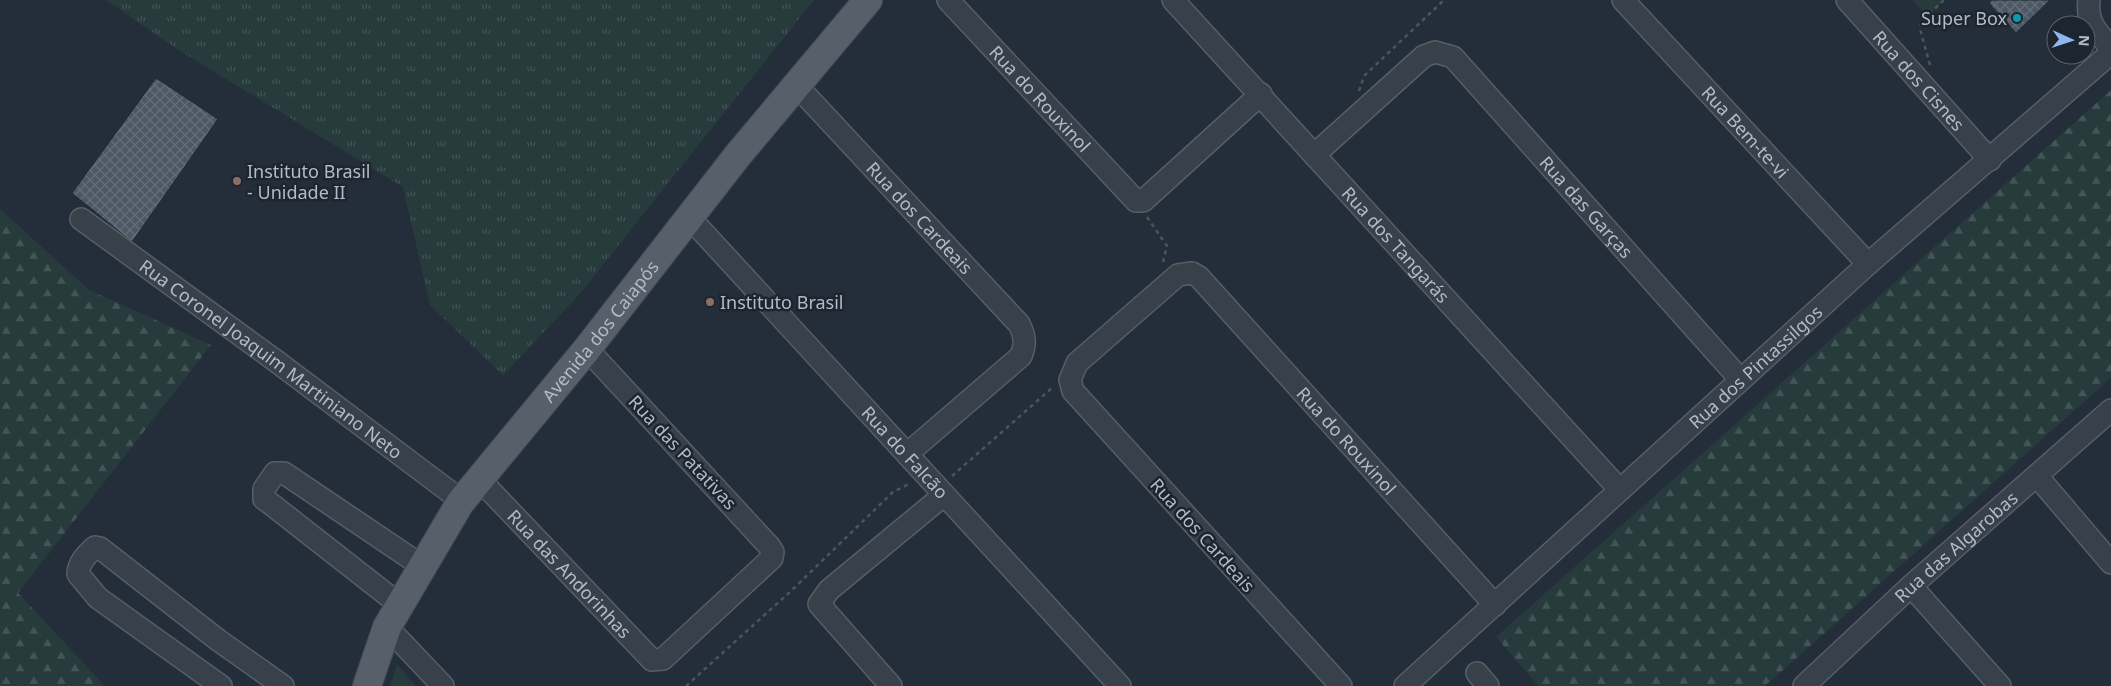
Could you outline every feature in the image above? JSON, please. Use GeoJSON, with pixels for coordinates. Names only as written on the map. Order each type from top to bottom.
{"type":"FeatureCollection","features":[{"type":"Feature","properties":{"kind":"main road","name":"Avenida dos Caiapós"},"geometry":{"type":"LineString","coordinates":[[367,686],[394,616],[462,501],[587,349],[738,155],[798,86],[868,0]]}},
{"type":"Feature","properties":{"kind":"street","name":"Rua do Rouxinol"},"geometry":{"type":"LineString","coordinates":[[948,0],[1140,204]]}},
{"type":"Feature","properties":{"kind":"street","name":"Rua dos Tangarás"},"geometry":{"type":"LineString","coordinates":[[1173,0],[1261,94],[1314,156],[1620,490]]}},
{"type":"Feature","properties":{"kind":"street","name":"Rua Bem-te-vi"},"geometry":{"type":"LineString","coordinates":[[1623,0],[1868,264]]}},
{"type":"Feature","properties":{"kind":"street","name":"Rua dos Cisnes"},"geometry":{"type":"LineString","coordinates":[[1847,0],[1990,160]]}},
{"type":"Feature","properties":{"kind":"street"},"geometry":{"type":"LineString","coordinates":[[2088,0],[2092,27],[2111,48]]}},
{"type":"Feature","properties":{"kind":"street","name":"Rua das Garças"},"geometry":{"type":"LineString","coordinates":[[1364,111],[1424,56],[1435,52],[1453,57],[1740,379]]}},
{"type":"Feature","properties":{"kind":"street","name":"Rua dos Pintassilgos"},"geometry":{"type":"LineString","coordinates":[[1405,686],[1496,606],[1740,379],[1868,264],[2111,53]]}},
{"type":"Feature","properties":{"kind":"street","name":"Rua dos Cardeais"},"geometry":{"type":"LineString","coordinates":[[798,86],[1019,324],[1025,336],[1025,347],[1021,356],[907,454]]}},
{"type":"Feature","properties":{"kind":"street"},"geometry":{"type":"LineString","coordinates":[[1140,204],[1136,201],[1143,201],[1261,94]]}},
{"type":"Feature","properties":{"kind":"street"},"geometry":{"type":"LineString","coordinates":[[1314,156],[1364,111]]}},
{"type":"Feature","properties":{"kind":"street","name":"Rua do Falcão"},"geometry":{"type":"LineString","coordinates":[[690,218],[907,454],[942,485],[1120,686]]}},
{"type":"Feature","properties":{"kind":"street","name":"Rua Coronel Joaquim Martiniano Neto"},"geometry":{"type":"LineString","coordinates":[[81,219],[269,355],[462,501]]}},
{"type":"Feature","properties":{"kind":"street","name":"Rua do Rouxinol"},"geometry":{"type":"LineString","coordinates":[[1062,381],[1077,363],[1178,275],[1192,273],[1199,277],[1496,606]]}},
{"type":"Feature","properties":{"kind":"street","name":"Rua das Patativas"},"geometry":{"type":"LineString","coordinates":[[587,349],[773,551],[772,558],[663,659]]}},
{"type":"Feature","properties":{"kind":"street","name":"Rua dos Cardeais"},"geometry":{"type":"LineString","coordinates":[[1062,381],[1341,686]]}},
{"type":"Feature","properties":{"kind":"street","name":"Rua das Algarobas"},"geometry":{"type":"LineString","coordinates":[[1804,686],[1911,586],[2111,410]]}},
{"type":"Feature","properties":{"kind":"street"},"geometry":{"type":"LineString","coordinates":[[422,566],[284,472],[275,473],[264,489],[264,498],[394,616],[443,686]]}},
{"type":"Feature","properties":{"kind":"street"},"geometry":{"type":"LineString","coordinates":[[2037,476],[2111,562]]}},
{"type":"Feature","properties":{"kind":"street","name":"Rua das Andorinhas"},"geometry":{"type":"LineString","coordinates":[[479,479],[648,658],[654,660],[663,659]]}},
{"type":"Feature","properties":{"kind":"street"},"geometry":{"type":"LineString","coordinates":[[891,686],[819,604],[829,590],[942,485]]}},
{"type":"Feature","properties":{"kind":"street"},"geometry":{"type":"LineString","coordinates":[[221,686],[98,598],[78,574],[79,568],[89,552],[95,547],[100,548],[218,640],[283,686]]}},
{"type":"Feature","properties":{"kind":"street"},"geometry":{"type":"LineString","coordinates":[[1911,586],[2000,686]]}},
{"type":"Feature","properties":{"kind":"path"},"geometry":{"type":"LineString","coordinates":[[1364,111],[1359,94],[1364,76],[1444,0]]}},
{"type":"Feature","properties":{"kind":"path"},"geometry":{"type":"LineString","coordinates":[[1934,97],[1934,78],[1920,29],[1922,22],[1944,0]]}},
{"type":"Feature","properties":{"kind":"path"},"geometry":{"type":"LineString","coordinates":[[1140,204],[1167,246],[1163,264]]}},
{"type":"Feature","properties":{"kind":"path"},"geometry":{"type":"LineString","coordinates":[[686,686],[791,591],[893,492],[909,484],[942,485],[1062,381]]}},
{"type":"Feature","properties":{"kind":"green space"},"geometry":{"type":"Polygon","coordinates":[[[106,0],[814,0],[578,296],[503,375],[430,305],[403,187],[177,49],[106,0]]]}},
{"type":"Feature","properties":{"kind":"green space"},"geometry":{"type":"Polygon","coordinates":[[[1912,0],[1945,0],[1927,16],[1912,0]]]}},
{"type":"Feature","properties":{"kind":"green space"},"geometry":{"type":"Polygon","coordinates":[[[2111,90],[2111,378],[1765,686],[1539,686],[1496,637],[2111,90]]]}},
{"type":"Feature","properties":{"kind":"green space"},"geometry":{"type":"Polygon","coordinates":[[[0,209],[89,290],[211,345],[18,593],[105,686],[0,686],[0,209]]]}},
{"type":"Feature","properties":{"kind":"green space"},"geometry":{"type":"Polygon","coordinates":[[[397,664],[416,686],[390,686],[397,664]]]}},
{"type":"Feature","properties":{"kind":"building","name":"Super Box"},"geometry":{"type":"Polygon","coordinates":[[[1992,0],[2050,0],[2016,33],[1989,3],[1992,0]]]}},
{"type":"Feature","properties":{"kind":"building"},"geometry":{"type":"Polygon","coordinates":[[[156,78],[218,119],[132,242],[72,193],[156,78]]]}},
{"type":"Feature","properties":{"kind":"place","name":"Super Box"},"geometry":{"type":"Point","coordinates":[2017,18]}},
{"type":"Feature","properties":{"kind":"place","name":"Instituto Brasil - Unidade II"},"geometry":{"type":"Point","coordinates":[237,181]}},
{"type":"Feature","properties":{"kind":"place","name":"Instituto Brasil"},"geometry":{"type":"Point","coordinates":[710,302]}}]}
